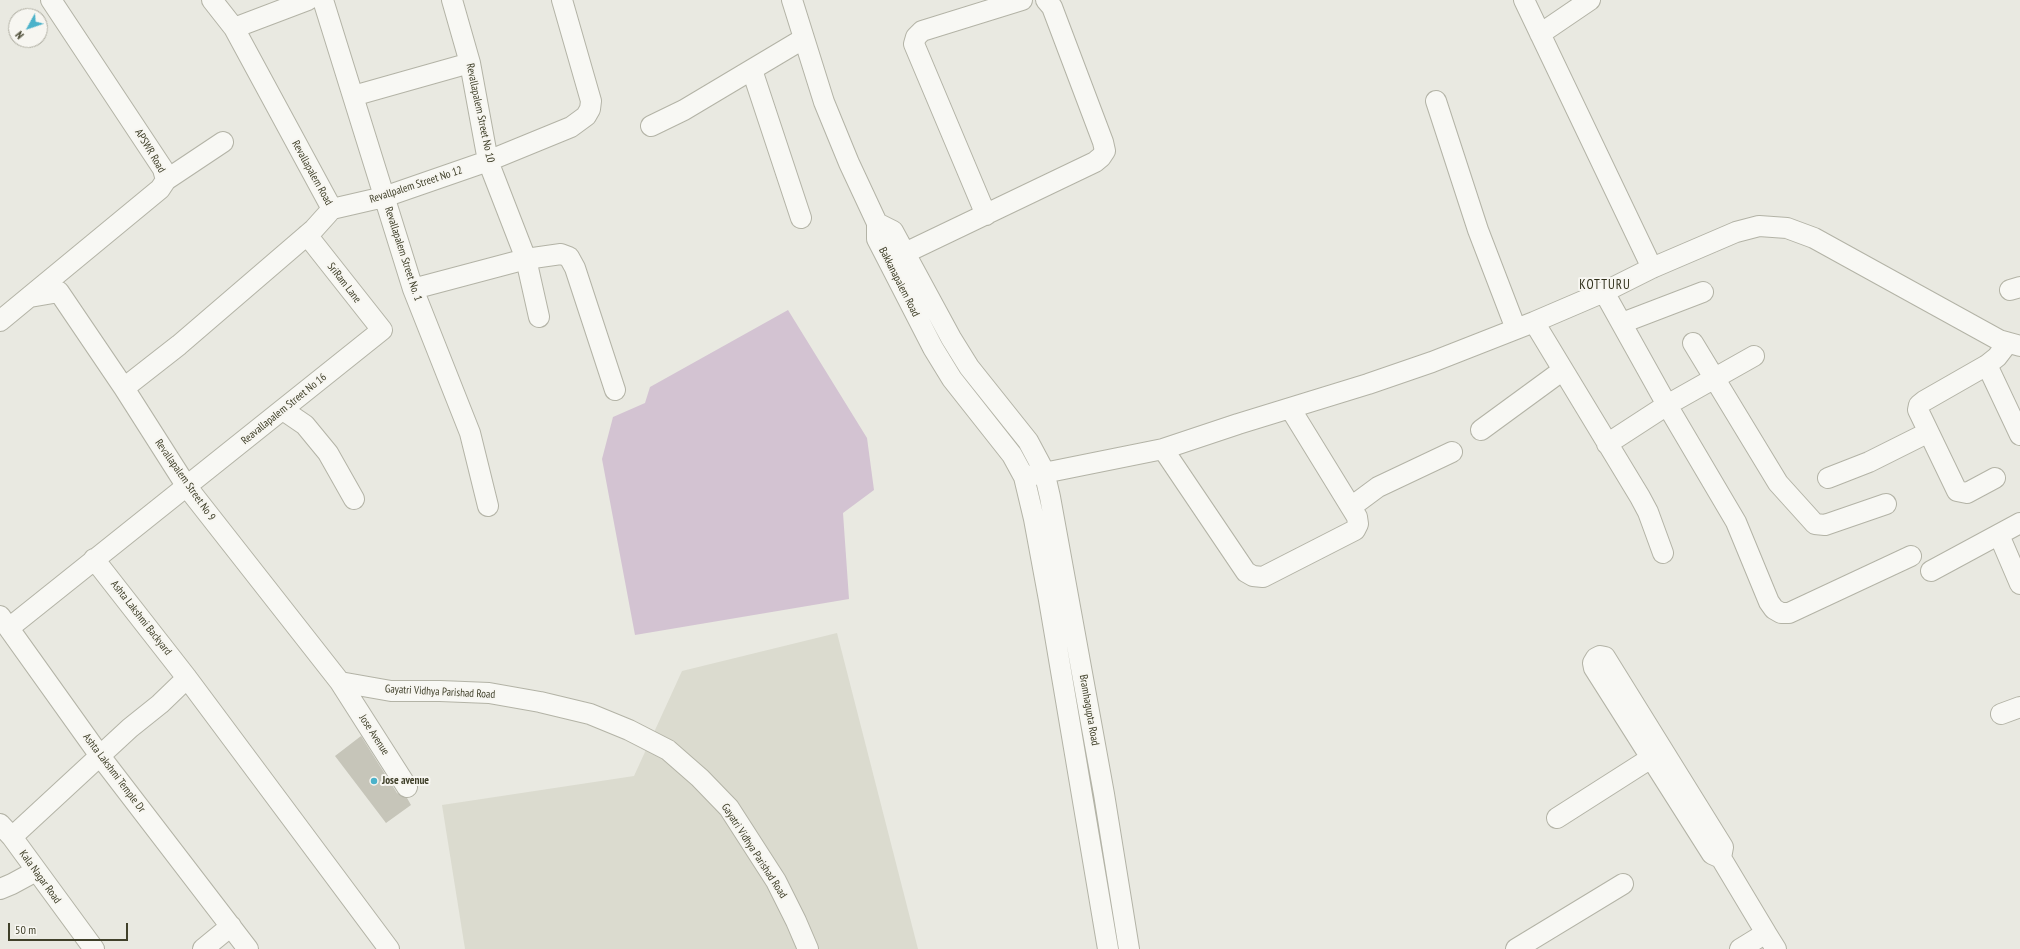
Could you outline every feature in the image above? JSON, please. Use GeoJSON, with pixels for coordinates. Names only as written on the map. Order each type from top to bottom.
{"type":"FeatureCollection","features":[{"type":"Feature","properties":{"kind":"street","name":"APSWR Road"},"geometry":{"type":"LineString","coordinates":[[0,321],[160,190],[166,180],[163,169],[51,0]]}},
{"type":"Feature","properties":{"kind":"street","name":"Revallapalem Road"},"geometry":{"type":"LineString","coordinates":[[124,388],[179,345],[307,235],[332,209],[234,28],[212,0]]}},
{"type":"Feature","properties":{"kind":"street"},"geometry":{"type":"LineString","coordinates":[[234,28],[308,0]]}},
{"type":"Feature","properties":{"kind":"street","name":"Revallapalem Street No. 1"},"geometry":{"type":"LineString","coordinates":[[323,0],[413,289],[470,433],[488,506]]}},
{"type":"Feature","properties":{"kind":"street","name":"Revallapalem Street No 10"},"geometry":{"type":"LineString","coordinates":[[452,0],[470,63],[488,161],[526,259],[539,317]]}},
{"type":"Feature","properties":{"kind":"street","name":"Revallpalem Street No 12"},"geometry":{"type":"LineString","coordinates":[[332,209],[384,197],[488,161],[571,127],[586,116],[590,109],[591,101],[562,0]]}},
{"type":"Feature","properties":{"kind":"street","name":"Bakkanapalem Road"},"geometry":{"type":"LineString","coordinates":[[792,0],[824,102],[849,163],[877,223],[877,239],[933,348],[952,379],[1012,455],[1024,477]]}},
{"type":"Feature","properties":{"kind":"street"},"geometry":{"type":"LineString","coordinates":[[986,214],[914,44],[916,37],[922,32],[1022,0]]}},
{"type":"Feature","properties":{"kind":"street"},"geometry":{"type":"LineString","coordinates":[[905,253],[1095,162],[1101,157],[1104,151],[1103,142],[1052,7],[1046,0]]}},
{"type":"Feature","properties":{"kind":"street"},"geometry":{"type":"LineString","coordinates":[[1524,0],[1652,268]]}},
{"type":"Feature","properties":{"kind":"street"},"geometry":{"type":"LineString","coordinates":[[1540,34],[1590,0]]}},
{"type":"Feature","properties":{"kind":"street"},"geometry":{"type":"LineString","coordinates":[[650,126],[684,110],[803,38]]}},
{"type":"Feature","properties":{"kind":"street"},"geometry":{"type":"LineString","coordinates":[[353,96],[470,63]]}},
{"type":"Feature","properties":{"kind":"street"},"geometry":{"type":"LineString","coordinates":[[752,70],[801,218]]}},
{"type":"Feature","properties":{"kind":"street"},"geometry":{"type":"LineString","coordinates":[[1436,101],[1478,230],[1525,326],[1563,370],[1648,512],[1662,553]]}},
{"type":"Feature","properties":{"kind":"street"},"geometry":{"type":"LineString","coordinates":[[166,180],[223,142]]}},
{"type":"Feature","properties":{"kind":"street","name":"Bramhagupta Road"},"geometry":{"type":"LineString","coordinates":[[877,223],[893,231],[951,338],[969,367],[1028,441],[1044,471],[1101,779],[1129,949]]}},
{"type":"Feature","properties":{"kind":"street"},"geometry":{"type":"LineString","coordinates":[[1024,477],[1044,471],[1163,449],[1411,370],[1525,326],[1604,292],[1652,268],[1736,232],[1759,226],[1787,228],[1814,238],[2017,346]]}},
{"type":"Feature","properties":{"kind":"street","name":"SriRam Lane"},"geometry":{"type":"LineString","coordinates":[[307,235],[382,330]]}},
{"type":"Feature","properties":{"kind":"street"},"geometry":{"type":"LineString","coordinates":[[413,289],[526,259],[561,254],[569,257],[575,268],[615,390]]}},
{"type":"Feature","properties":{"kind":"street","name":"Revallapalem Street No 9"},"geometry":{"type":"LineString","coordinates":[[30,297],[59,292],[124,388],[187,487],[340,682]]}},
{"type":"Feature","properties":{"kind":"street"},"geometry":{"type":"LineString","coordinates":[[1604,292],[1667,405],[1736,522],[1769,602],[1774,609],[1781,613],[1788,613],[1911,556]]}},
{"type":"Feature","properties":{"kind":"street"},"geometry":{"type":"LineString","coordinates":[[1622,323],[1703,292]]}},
{"type":"Feature","properties":{"kind":"street","name":"Reavallapalem Street No 16"},"geometry":{"type":"LineString","coordinates":[[4,622],[94,559],[187,487],[382,330]]}},
{"type":"Feature","properties":{"kind":"street"},"geometry":{"type":"LineString","coordinates":[[1693,343],[1778,483],[1815,524],[1825,525],[1886,504]]}},
{"type":"Feature","properties":{"kind":"street"},"geometry":{"type":"LineString","coordinates":[[1995,478],[1967,493],[1957,491],[1919,416],[1919,405],[2017,346]]}},
{"type":"Feature","properties":{"kind":"street"},"geometry":{"type":"LineString","coordinates":[[1607,444],[1667,405],[1754,356]]}},
{"type":"Feature","properties":{"kind":"street"},"geometry":{"type":"LineString","coordinates":[[1987,365],[2020,435]]}},
{"type":"Feature","properties":{"kind":"street"},"geometry":{"type":"LineString","coordinates":[[1481,430],[1563,370]]}},
{"type":"Feature","properties":{"kind":"street"},"geometry":{"type":"LineString","coordinates":[[1163,449],[1246,572],[1253,576],[1263,577],[1355,530],[1358,524],[1357,517],[1290,408]]}},
{"type":"Feature","properties":{"kind":"street"},"geometry":{"type":"LineString","coordinates":[[283,410],[310,430],[328,454],[354,499]]}},
{"type":"Feature","properties":{"kind":"street"},"geometry":{"type":"LineString","coordinates":[[1828,478],[1881,456],[1927,433]]}},
{"type":"Feature","properties":{"kind":"street"},"geometry":{"type":"LineString","coordinates":[[1351,507],[1378,487],[1452,452]]}},
{"type":"Feature","properties":{"kind":"street","name":"Bramhagupta Road"},"geometry":{"type":"LineString","coordinates":[[1024,477],[1034,519],[1049,600],[1108,949]]}},
{"type":"Feature","properties":{"kind":"street"},"geometry":{"type":"LineString","coordinates":[[1931,571],[2020,523]]}},
{"type":"Feature","properties":{"kind":"street"},"geometry":{"type":"LineString","coordinates":[[1999,535],[2020,584]]}},
{"type":"Feature","properties":{"kind":"street","name":"Ashta Lakshmi Backyard"},"geometry":{"type":"LineString","coordinates":[[94,559],[187,678],[389,949]]}},
{"type":"Feature","properties":{"kind":"street","name":"Ashta Lakshmi Temple Dr"},"geometry":{"type":"LineString","coordinates":[[4,622],[100,756],[248,949]]}},
{"type":"Feature","properties":{"kind":"street"},"geometry":{"type":"LineString","coordinates":[[6,831],[100,756],[187,678]]}},
{"type":"Feature","properties":{"kind":"street","name":"Jose Avenue"},"geometry":{"type":"LineString","coordinates":[[340,682],[407,787]]}},
{"type":"Feature","properties":{"kind":"street","name":"Gayatri Vidhya Parishad Road"},"geometry":{"type":"LineString","coordinates":[[340,682],[391,691],[489,693],[540,702],[590,714],[629,730],[668,750],[700,778],[729,808],[776,881],[808,949]]}},
{"type":"Feature","properties":{"kind":"street"},"geometry":{"type":"LineString","coordinates":[[2000,714],[2020,707]]}},
{"type":"Feature","properties":{"kind":"street"},"geometry":{"type":"LineString","coordinates":[[1557,818],[1657,754],[1723,847],[1721,858],[1771,941],[1740,949]]}},
{"type":"Feature","properties":{"kind":"street","name":"Kala Nagar Road"},"geometry":{"type":"LineString","coordinates":[[6,831],[94,949]]}},
{"type":"Feature","properties":{"kind":"street"},"geometry":{"type":"LineString","coordinates":[[0,889],[36,871]]}},
{"type":"Feature","properties":{"kind":"street"},"geometry":{"type":"LineString","coordinates":[[1516,949],[1623,884]]}},
{"type":"Feature","properties":{"kind":"street"},"geometry":{"type":"LineString","coordinates":[[204,949],[231,926]]}},
{"type":"Feature","properties":{"kind":"shaded area"},"geometry":{"type":"Polygon","coordinates":[[[788,310],[867,438],[874,490],[843,513],[849,599],[635,635],[602,459],[613,417],[645,403],[650,387],[788,310]]]}},
{"type":"Feature","properties":{"kind":"shaded area"},"geometry":{"type":"Polygon","coordinates":[[[837,633],[918,949],[465,949],[442,805],[634,776],[682,671],[837,633]]]}},
{"type":"Feature","properties":{"kind":"building","name":"Jose avenue"},"geometry":{"type":"Polygon","coordinates":[[[361,736],[397,793],[407,798],[411,805],[386,823],[335,756],[361,736]]]}},
{"type":"Feature","properties":{"kind":"place","name":"Jose avenue"},"geometry":{"type":"Point","coordinates":[374,781]}},
{"type":"Feature","properties":{"kind":"district","name":"KOTTURU"},"geometry":{"type":"Point","coordinates":[1605,285]}}]}
